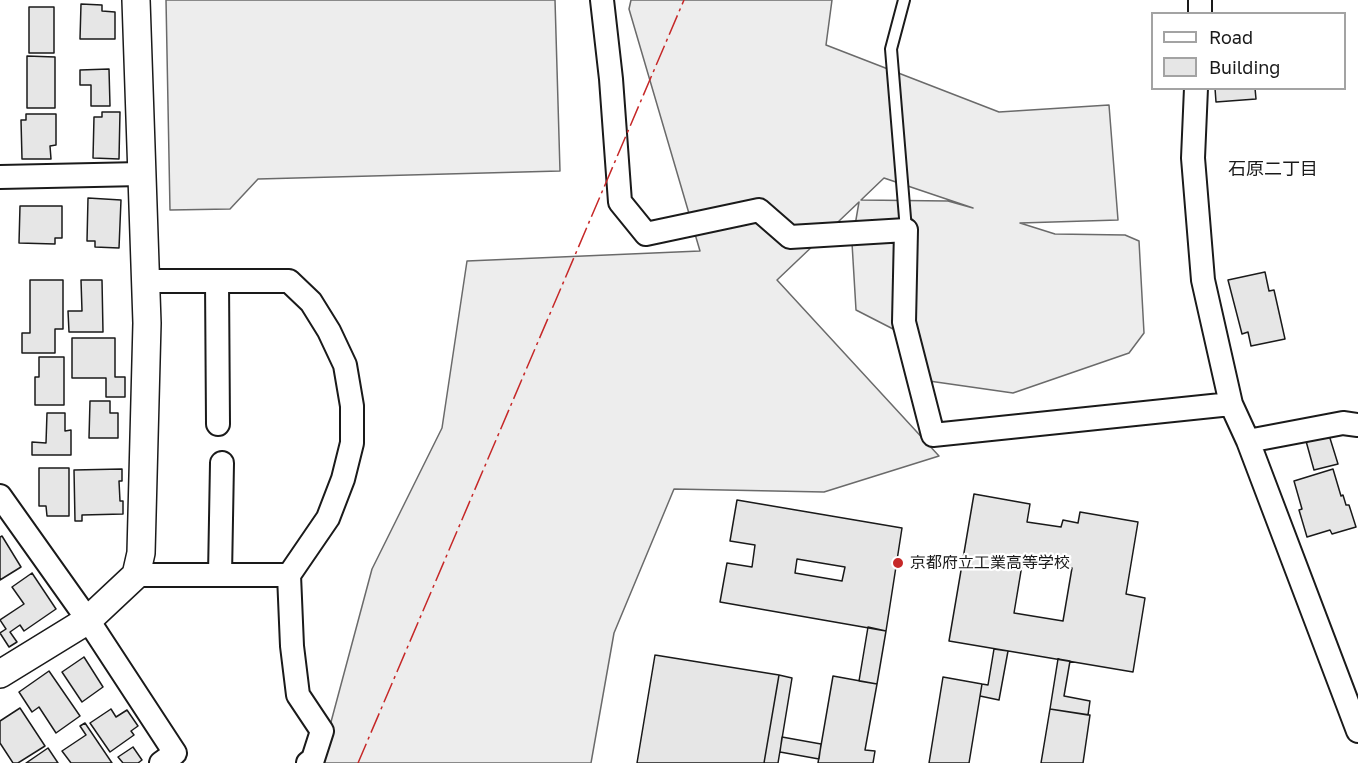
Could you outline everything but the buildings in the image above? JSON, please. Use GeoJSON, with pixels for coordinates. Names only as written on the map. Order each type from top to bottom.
{"type":"FeatureCollection","features":[{"type":"Feature","properties":{"kind":"street"},"geometry":{"type":"LineString","coordinates":[[0,674],[88,621],[136,574],[141,553],[147,323],[136,0]]}},
{"type":"Feature","properties":{"kind":"street"},"geometry":{"type":"LineString","coordinates":[[602,0],[611,79],[620,202],[646,234],[759,210],[790,237],[906,230],[904,322],[933,435],[1231,404]]}},
{"type":"Feature","properties":{"kind":"street"},"geometry":{"type":"LineString","coordinates":[[1196,90],[1193,158],[1203,280],[1231,404],[1248,441],[1358,731]]}},
{"type":"Feature","properties":{"kind":"street"},"geometry":{"type":"LineString","coordinates":[[0,177],[141,174]]}},
{"type":"Feature","properties":{"kind":"street"},"geometry":{"type":"LineString","coordinates":[[146,280],[290,280],[311,302],[329,331],[345,365],[352,406],[352,443],[343,479],[328,518],[289,575],[292,646],[298,695],[322,731],[313,759],[308,763]]}},
{"type":"Feature","properties":{"kind":"street"},"geometry":{"type":"LineString","coordinates":[[217,281],[218,424]]}},
{"type":"Feature","properties":{"kind":"street"},"geometry":{"type":"LineString","coordinates":[[1248,441],[1343,423],[1358,424]]}},
{"type":"Feature","properties":{"kind":"street"},"geometry":{"type":"LineString","coordinates":[[220,575],[222,463]]}},
{"type":"Feature","properties":{"kind":"street"},"geometry":{"type":"LineString","coordinates":[[0,495],[88,621],[173,760]]}},
{"type":"Feature","properties":{"kind":"street"},"geometry":{"type":"LineString","coordinates":[[136,574],[289,575]]}},
{"type":"Feature","properties":{"kind":"lane"},"geometry":{"type":"LineString","coordinates":[[904,0],[891,49],[906,230]]}},
{"type":"Feature","properties":{"kind":"shaded area"},"geometry":{"type":"Polygon","coordinates":[[[166,0],[555,0],[560,171],[258,179],[230,209],[170,210],[166,0]]]}},
{"type":"Feature","properties":{"kind":"shaded area"},"geometry":{"type":"Polygon","coordinates":[[[631,0],[832,0],[826,45],[999,112],[1109,105],[1118,220],[1020,223],[1055,234],[1125,235],[1139,241],[1144,333],[1129,353],[1013,393],[922,380],[897,331],[856,310],[852,243],[859,202],[777,280],[939,456],[824,492],[674,489],[614,633],[591,763],[320,763],[372,569],[442,428],[467,261],[700,251],[629,9],[631,0]],[[884,178],[861,200],[948,201],[973,208],[884,178]]]}},
{"type":"Feature","properties":{"kind":"power"},"geometry":{"type":"LineString","coordinates":[[358,763],[684,0]]}},
{"type":"Feature","properties":{"kind":"place","name":"京都府立工業高等学校"},"geometry":{"type":"Point","coordinates":[898,563]}},
{"type":"Feature","properties":{"kind":"district","name":"石原二丁目"},"geometry":{"type":"Point","coordinates":[1273,169]}}]}
